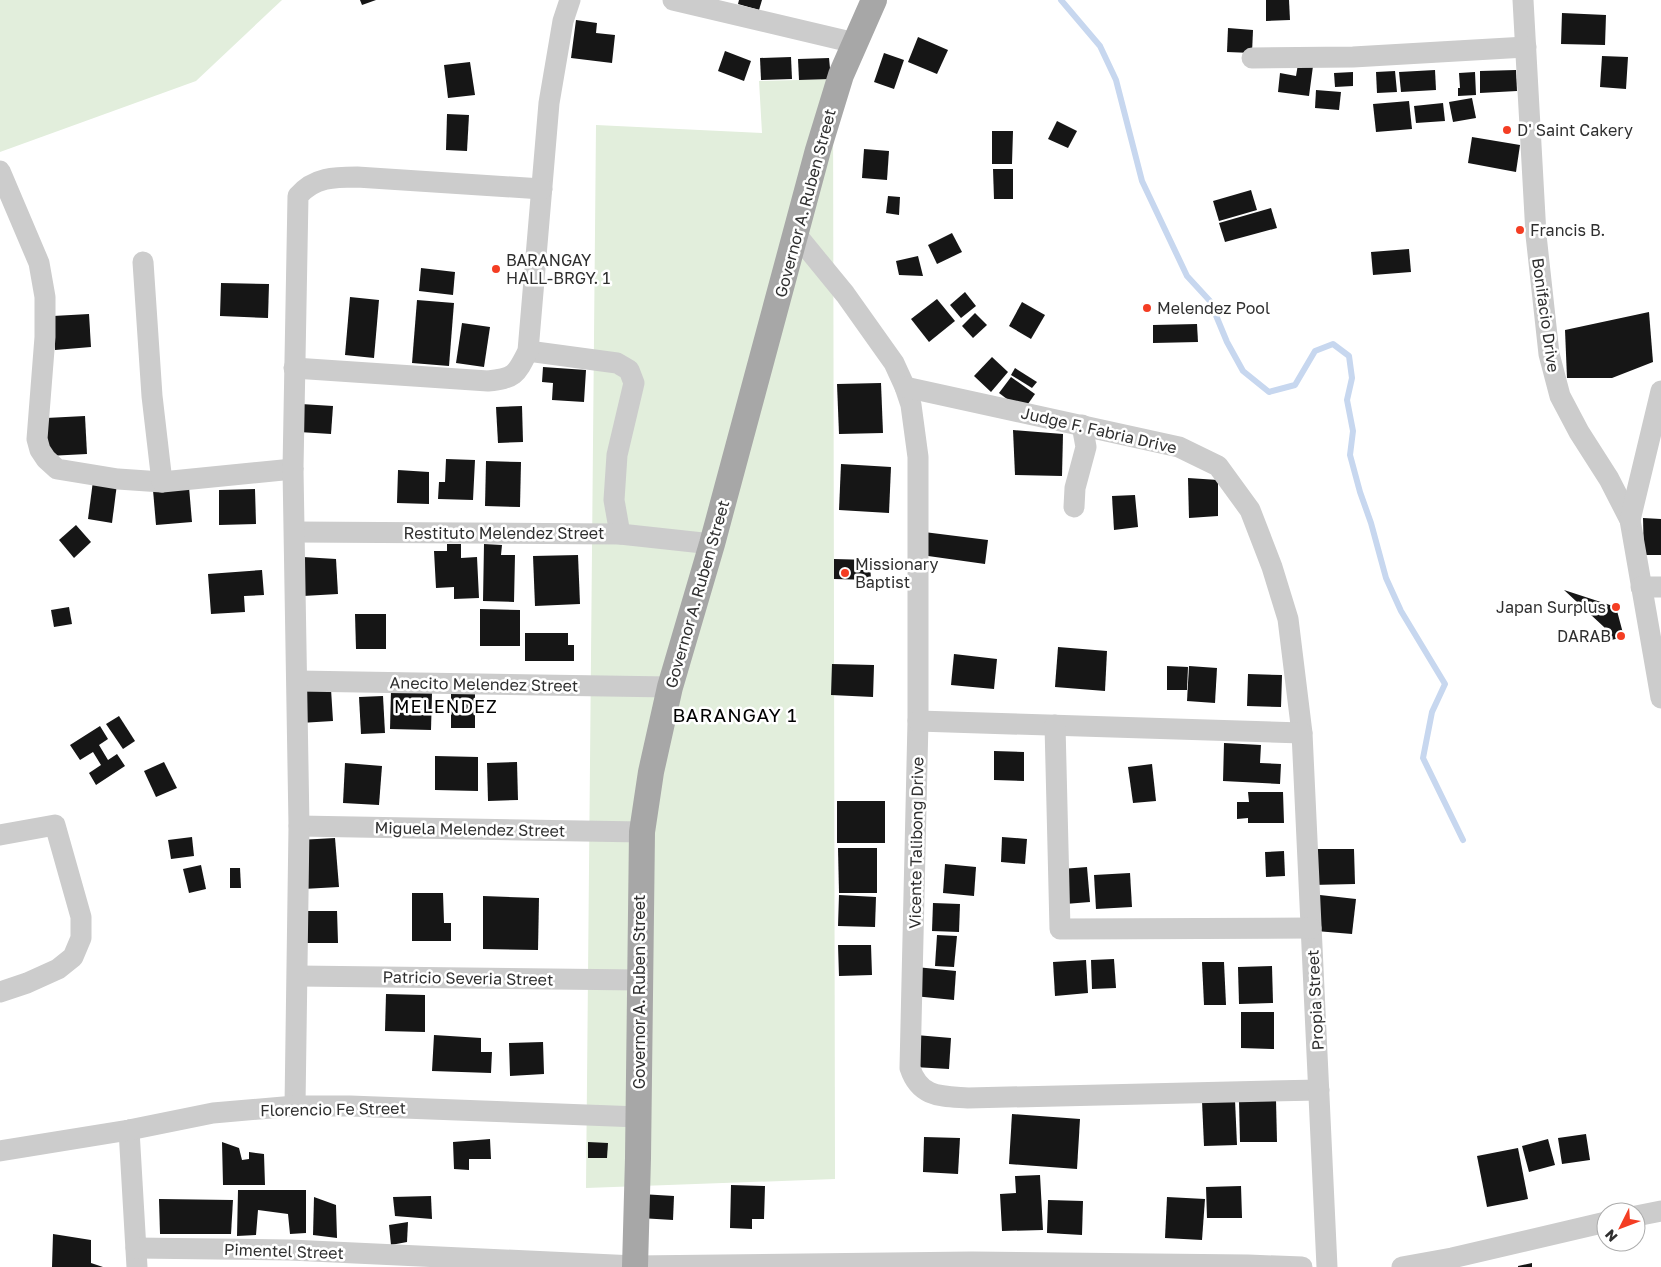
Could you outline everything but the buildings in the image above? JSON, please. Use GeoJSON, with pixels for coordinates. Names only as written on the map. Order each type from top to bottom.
{"type":"FeatureCollection","features":[{"type":"Feature","properties":{"kind":"main road","name":"Governor A. Ruben Street"},"geometry":{"type":"LineString","coordinates":[[635,1266],[639,1116],[642,832],[651,772],[670,687],[712,544],[795,232],[841,74],[874,0]]}},
{"type":"Feature","properties":{"kind":"street"},"geometry":{"type":"LineString","coordinates":[[294,368],[488,381],[506,379],[519,370],[528,351],[550,102],[562,20],[570,0]]}},
{"type":"Feature","properties":{"kind":"street"},"geometry":{"type":"LineString","coordinates":[[673,0],[855,43]]}},
{"type":"Feature","properties":{"kind":"street","name":"Bonifacio Drive"},"geometry":{"type":"LineString","coordinates":[[1523,0],[1536,235],[1549,354],[1560,396],[1578,432],[1609,479],[1630,520],[1651,587],[1660,690]]}},
{"type":"Feature","properties":{"kind":"street"},"geometry":{"type":"LineString","coordinates":[[1252,58],[1353,57],[1526,47]]}},
{"type":"Feature","properties":{"kind":"street"},"geometry":{"type":"LineString","coordinates":[[0,171],[39,263],[44,296],[45,337],[37,439],[40,450],[46,459],[57,469],[118,479],[162,482],[293,469]]}},
{"type":"Feature","properties":{"kind":"street"},"geometry":{"type":"LineString","coordinates":[[295,1106],[299,826],[293,469],[298,196],[310,185],[331,177],[542,189]]}},
{"type":"Feature","properties":{"kind":"street","name":"Vicente Talibong Drive"},"geometry":{"type":"LineString","coordinates":[[795,232],[845,294],[894,363],[911,405],[918,457],[918,721],[910,1068],[913,1078],[919,1086],[938,1096],[968,1098],[1319,1090]]}},
{"type":"Feature","properties":{"kind":"street"},"geometry":{"type":"LineString","coordinates":[[143,262],[152,396],[162,482]]}},
{"type":"Feature","properties":{"kind":"street"},"geometry":{"type":"LineString","coordinates":[[528,351],[617,362],[629,370],[634,383],[617,454],[614,500],[620,534]]}},
{"type":"Feature","properties":{"kind":"street","name":"Judge F. Fabria Drive"},"geometry":{"type":"LineString","coordinates":[[905,387],[1179,447],[1218,466],[1250,510],[1272,566],[1288,619],[1302,733]]}},
{"type":"Feature","properties":{"kind":"street"},"geometry":{"type":"LineString","coordinates":[[1630,520],[1661,391]]}},
{"type":"Feature","properties":{"kind":"street"},"geometry":{"type":"LineString","coordinates":[[1074,507],[1075,488],[1086,447],[1082,425]]}},
{"type":"Feature","properties":{"kind":"street","name":"Restituto Melendez Street"},"geometry":{"type":"LineString","coordinates":[[295,532],[620,534],[712,544]]}},
{"type":"Feature","properties":{"kind":"street","name":"Anecito Melendez Street"},"geometry":{"type":"LineString","coordinates":[[298,681],[670,687]]}},
{"type":"Feature","properties":{"kind":"street"},"geometry":{"type":"LineString","coordinates":[[918,721],[1302,733]]}},
{"type":"Feature","properties":{"kind":"street"},"geometry":{"type":"LineString","coordinates":[[1055,725],[1060,929],[1311,928]]}},
{"type":"Feature","properties":{"kind":"street","name":"Propia Street"},"geometry":{"type":"LineString","coordinates":[[1302,733],[1327,1267]]}},
{"type":"Feature","properties":{"kind":"street"},"geometry":{"type":"LineString","coordinates":[[0,835],[55,825],[81,917],[81,938],[74,957],[58,969],[27,983],[0,992]]}},
{"type":"Feature","properties":{"kind":"street","name":"Miguela Melendez Street"},"geometry":{"type":"LineString","coordinates":[[299,826],[642,832]]}},
{"type":"Feature","properties":{"kind":"street","name":"Patricio Severia Street"},"geometry":{"type":"LineString","coordinates":[[298,976],[639,980]]}},
{"type":"Feature","properties":{"kind":"street","name":"Florencio Fe Street"},"geometry":{"type":"LineString","coordinates":[[0,1151],[129,1130],[213,1113],[295,1106],[350,1106],[639,1116]]}},
{"type":"Feature","properties":{"kind":"street"},"geometry":{"type":"LineString","coordinates":[[129,1130],[136,1257]]}},
{"type":"Feature","properties":{"kind":"street"},"geometry":{"type":"LineString","coordinates":[[1646,1214],[1661,1211]]}},
{"type":"Feature","properties":{"kind":"street"},"geometry":{"type":"LineString","coordinates":[[1402,1267],[1452,1258],[1596,1224]]}},
{"type":"Feature","properties":{"kind":"street","name":"Pimentel Street"},"geometry":{"type":"LineString","coordinates":[[136,1257],[290,1250],[368,1260],[635,1266],[972,1264],[1248,1265],[1302,1267]]}},
{"type":"Feature","properties":{"kind":"green space"},"geometry":{"type":"Polygon","coordinates":[[[0,0],[282,0],[196,81],[0,152],[0,0]]]}},
{"type":"Feature","properties":{"kind":"green space"},"geometry":{"type":"Polygon","coordinates":[[[833,79],[835,1179],[586,1188],[596,125],[762,133],[759,81],[833,79]]]}},
{"type":"Feature","properties":{"kind":"waterway"},"geometry":{"type":"LineString","coordinates":[[1061,0],[1100,46],[1116,80],[1142,181],[1187,276],[1210,301],[1227,342],[1243,371],[1269,392],[1295,385],[1315,351],[1333,344],[1349,356],[1352,378],[1347,400],[1353,431],[1350,455],[1386,578],[1401,611],[1445,684],[1432,712],[1423,758],[1463,840]]}},
{"type":"Feature","properties":{"kind":"place","name":"D' Saint Cakery"},"geometry":{"type":"Point","coordinates":[1507,130]}},
{"type":"Feature","properties":{"kind":"place","name":"Francis B."},"geometry":{"type":"Point","coordinates":[1520,230]}},
{"type":"Feature","properties":{"kind":"place","name":"BARANGAY HALL-BRGY. 1"},"geometry":{"type":"Point","coordinates":[496,269]}},
{"type":"Feature","properties":{"kind":"place","name":"Melendez Pool"},"geometry":{"type":"Point","coordinates":[1147,308]}},
{"type":"Feature","properties":{"kind":"place","name":"Missionary Baptist"},"geometry":{"type":"Point","coordinates":[845,573]}},
{"type":"Feature","properties":{"kind":"place","name":"Japan Surplus"},"geometry":{"type":"Point","coordinates":[1616,607]}},
{"type":"Feature","properties":{"kind":"place","name":"DARAB"},"geometry":{"type":"Point","coordinates":[1621,636]}},
{"type":"Feature","properties":{"kind":"district","name":"MELENDEZ"},"geometry":{"type":"Point","coordinates":[446,706]}},
{"type":"Feature","properties":{"kind":"district","name":"BARANGAY 1"},"geometry":{"type":"Point","coordinates":[735,714]}}]}
